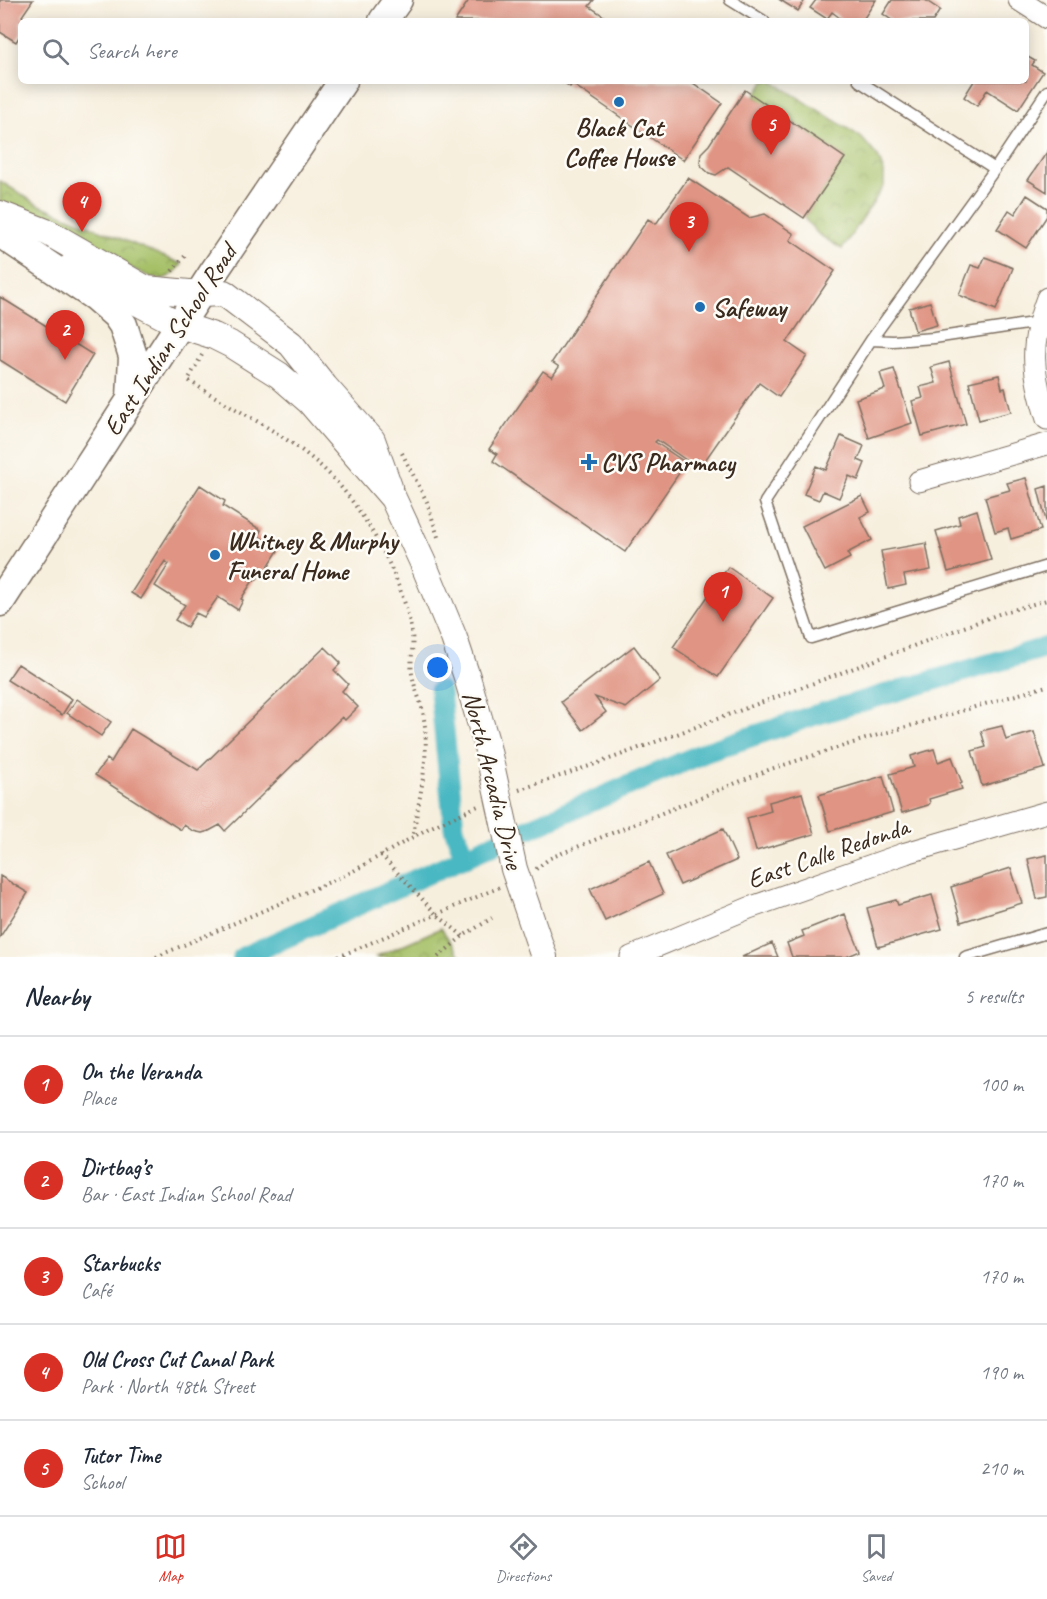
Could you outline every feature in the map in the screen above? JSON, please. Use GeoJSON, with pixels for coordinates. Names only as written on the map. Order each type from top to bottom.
{"type":"FeatureCollection","features":[{"type":"Feature","properties":{"kind":"main road"},"geometry":{"type":"LineString","coordinates":[[385,18],[398,0]]}},
{"type":"Feature","properties":{"kind":"main road","name":"East Indian School Road"},"geometry":{"type":"LineString","coordinates":[[0,602],[130,400],[341,84]]}},
{"type":"Feature","properties":{"kind":"main road"},"geometry":{"type":"LineString","coordinates":[[0,232],[94,296],[116,315],[123,325],[133,356],[130,400]]}},
{"type":"Feature","properties":{"kind":"street"},"geometry":{"type":"LineString","coordinates":[[1019,0],[1047,18]]}},
{"type":"Feature","properties":{"kind":"street"},"geometry":{"type":"LineString","coordinates":[[0,214],[49,233],[146,289],[200,294],[206,314],[238,329],[266,346],[325,387],[372,440],[393,498]]}},
{"type":"Feature","properties":{"kind":"street","name":"North Arcadia Drive"},"geometry":{"type":"LineString","coordinates":[[0,232],[41,250],[180,325],[230,344],[295,387],[393,498],[454,638],[506,800],[516,872],[544,957]]}},
{"type":"Feature","properties":{"kind":"street"},"geometry":{"type":"LineString","coordinates":[[1047,298],[1034,358],[1037,388],[1047,419]]}},
{"type":"Feature","properties":{"kind":"street"},"geometry":{"type":"LineString","coordinates":[[919,480],[1047,444]]}},
{"type":"Feature","properties":{"kind":"street","name":"East Calle Redonda"},"geometry":{"type":"LineString","coordinates":[[631,957],[771,900],[906,853],[1047,812]]}},
{"type":"Feature","properties":{"kind":"lane"},"geometry":{"type":"LineString","coordinates":[[730,0],[759,18]]}},
{"type":"Feature","properties":{"kind":"lane"},"geometry":{"type":"LineString","coordinates":[[864,84],[995,170]]}},
{"type":"Feature","properties":{"kind":"lane"},"geometry":{"type":"LineString","coordinates":[[1047,91],[995,170],[871,340],[765,502],[811,638],[1047,566]]}},
{"type":"Feature","properties":{"kind":"lane"},"geometry":{"type":"LineString","coordinates":[[871,340],[934,338],[1042,322]]}},
{"type":"Feature","properties":{"kind":"lane"},"geometry":{"type":"LineString","coordinates":[[965,957],[1047,933]]}},
{"type":"Feature","properties":{"kind":"path"},"geometry":{"type":"LineString","coordinates":[[207,348],[197,361],[188,380],[295,445],[326,471],[350,499],[388,562],[403,601],[412,635],[412,678],[424,717],[424,764],[412,837]]}},
{"type":"Feature","properties":{"kind":"path"},"geometry":{"type":"LineString","coordinates":[[506,800],[999,614],[1047,600]]}},
{"type":"Feature","properties":{"kind":"path"},"geometry":{"type":"LineString","coordinates":[[338,957],[436,914],[516,872],[771,769],[1047,686]]}},
{"type":"Feature","properties":{"kind":"path"},"geometry":{"type":"LineString","coordinates":[[156,957],[348,874],[412,837],[474,807]]}},
{"type":"Feature","properties":{"kind":"path"},"geometry":{"type":"LineString","coordinates":[[381,855],[436,914],[463,936]]}},
{"type":"Feature","properties":{"kind":"path"},"geometry":{"type":"LineString","coordinates":[[438,957],[463,936],[492,918]]}},
{"type":"Feature","properties":{"kind":"green space"},"geometry":{"type":"Polygon","coordinates":[[[763,84],[777,84],[861,137],[878,157],[884,172],[884,186],[842,249],[818,234],[804,218],[845,158],[755,96],[763,84]]]}},
{"type":"Feature","properties":{"kind":"green space"},"geometry":{"type":"Polygon","coordinates":[[[0,181],[35,203],[182,264],[171,275],[157,280],[0,207],[0,181]]]}},
{"type":"Feature","properties":{"kind":"green space"},"geometry":{"type":"Polygon","coordinates":[[[441,928],[461,957],[375,957],[441,928]]]}},
{"type":"Feature","properties":{"kind":"building"},"geometry":{"type":"Polygon","coordinates":[[[0,0],[33,0],[22,16],[25,18],[18,18],[16,42],[0,32],[0,0]]]}},
{"type":"Feature","properties":{"kind":"building"},"geometry":{"type":"Polygon","coordinates":[[[469,0],[594,0],[589,6],[607,18],[457,18],[469,0]]]}},
{"type":"Feature","properties":{"kind":"building"},"geometry":{"type":"Polygon","coordinates":[[[780,0],[805,0],[798,11],[780,0]]]}},
{"type":"Feature","properties":{"kind":"building"},"geometry":{"type":"Polygon","coordinates":[[[816,0],[876,0],[864,18],[840,18],[832,12],[825,18],[810,8],[816,0]]]}},
{"type":"Feature","properties":{"kind":"building"},"geometry":{"type":"Polygon","coordinates":[[[892,0],[925,0],[940,10],[935,18],[889,18],[883,14],[892,0]]]}},
{"type":"Feature","properties":{"kind":"building"},"geometry":{"type":"Polygon","coordinates":[[[1029,58],[1035,61],[1032,65],[1043,72],[1018,110],[987,90],[977,106],[964,97],[972,84],[1029,84],[1029,58]]]}},
{"type":"Feature","properties":{"kind":"building"},"geometry":{"type":"Polygon","coordinates":[[[572,84],[694,84],[722,103],[683,160],[572,84]]]}},
{"type":"Feature","properties":{"kind":"building"},"geometry":{"type":"Polygon","coordinates":[[[745,90],[845,158],[804,218],[728,167],[716,175],[702,167],[701,153],[709,145],[745,90]]]}},
{"type":"Feature","properties":{"kind":"building"},"geometry":{"type":"Polygon","coordinates":[[[1047,152],[1047,192],[1028,180],[1047,152]]]}},
{"type":"Feature","properties":{"kind":"building","name":"Safeway"},"geometry":{"type":"Polygon","coordinates":[[[688,178],[749,218],[765,214],[794,234],[790,240],[835,271],[787,342],[807,356],[779,397],[759,383],[699,469],[657,440],[655,442],[686,463],[625,552],[493,461],[497,454],[489,449],[543,371],[552,377],[559,367],[552,362],[648,219],[656,224],[688,178]]]}},
{"type":"Feature","properties":{"kind":"building"},"geometry":{"type":"Polygon","coordinates":[[[1027,195],[1047,208],[1047,216],[1026,248],[997,229],[1009,210],[1015,214],[1027,195]]]}},
{"type":"Feature","properties":{"kind":"building"},"geometry":{"type":"Polygon","coordinates":[[[985,257],[1013,268],[996,310],[959,295],[971,265],[980,268],[985,257]]]}},
{"type":"Feature","properties":{"kind":"building"},"geometry":{"type":"Polygon","coordinates":[[[0,297],[93,355],[65,401],[0,360],[0,297]]]}},
{"type":"Feature","properties":{"kind":"building"},"geometry":{"type":"Polygon","coordinates":[[[930,302],[937,325],[915,331],[909,308],[930,302]]]}},
{"type":"Feature","properties":{"kind":"building"},"geometry":{"type":"Polygon","coordinates":[[[949,362],[966,424],[922,436],[912,401],[923,398],[920,387],[936,383],[931,367],[949,362]]]}},
{"type":"Feature","properties":{"kind":"building"},"geometry":{"type":"Polygon","coordinates":[[[894,369],[912,423],[869,438],[856,399],[885,389],[880,373],[894,369]]]}},
{"type":"Feature","properties":{"kind":"building"},"geometry":{"type":"Polygon","coordinates":[[[999,375],[1011,412],[979,420],[969,382],[999,375]]]}},
{"type":"Feature","properties":{"kind":"building"},"geometry":{"type":"Polygon","coordinates":[[[841,436],[864,446],[858,460],[865,463],[858,480],[849,476],[839,498],[823,491],[819,500],[804,494],[816,466],[826,470],[841,436]]]}},
{"type":"Feature","properties":{"kind":"building"},"geometry":{"type":"Polygon","coordinates":[[[1026,478],[1041,530],[1011,539],[1008,528],[995,532],[985,497],[1010,490],[1007,483],[1026,478]]]}},
{"type":"Feature","properties":{"kind":"building","name":"Whitney & Murphy Funeral Home"},"geometry":{"type":"Polygon","coordinates":[[[200,485],[225,501],[223,506],[261,530],[258,536],[279,549],[264,573],[262,571],[256,580],[254,579],[241,599],[243,600],[238,610],[218,597],[204,617],[196,613],[187,627],[175,620],[185,605],[155,586],[169,564],[165,561],[141,599],[131,593],[200,485]]]}},
{"type":"Feature","properties":{"kind":"building"},"geometry":{"type":"Polygon","coordinates":[[[1047,486],[1047,521],[1046,521],[1038,489],[1047,486]]]}},
{"type":"Feature","properties":{"kind":"building"},"geometry":{"type":"Polygon","coordinates":[[[862,496],[870,512],[860,517],[872,540],[847,553],[850,558],[825,571],[802,526],[862,496]]]}},
{"type":"Feature","properties":{"kind":"building"},"geometry":{"type":"Polygon","coordinates":[[[977,510],[991,560],[948,572],[936,531],[960,524],[958,516],[977,510]]]}},
{"type":"Feature","properties":{"kind":"building"},"geometry":{"type":"Polygon","coordinates":[[[926,543],[931,570],[904,575],[906,585],[888,589],[881,551],[926,543]]]}},
{"type":"Feature","properties":{"kind":"building"},"geometry":{"type":"Polygon","coordinates":[[[728,567],[773,598],[718,677],[673,647],[728,567]]]}},
{"type":"Feature","properties":{"kind":"building"},"geometry":{"type":"Polygon","coordinates":[[[634,646],[660,680],[626,708],[595,697],[606,712],[583,730],[561,702],[634,646]]]}},
{"type":"Feature","properties":{"kind":"building"},"geometry":{"type":"Polygon","coordinates":[[[325,647],[341,663],[334,670],[348,684],[342,691],[358,707],[345,720],[342,717],[225,831],[220,825],[202,833],[193,831],[184,825],[181,830],[95,775],[107,759],[111,762],[131,729],[198,770],[325,647]]]}},
{"type":"Feature","properties":{"kind":"building"},"geometry":{"type":"Polygon","coordinates":[[[18,664],[72,699],[62,715],[7,680],[18,664]]]}},
{"type":"Feature","properties":{"kind":"building"},"geometry":{"type":"Polygon","coordinates":[[[77,699],[111,722],[101,736],[67,713],[77,699]]]}},
{"type":"Feature","properties":{"kind":"building"},"geometry":{"type":"Polygon","coordinates":[[[1002,726],[1006,740],[1034,732],[1045,768],[982,786],[972,751],[986,747],[981,731],[1002,726]]]}},
{"type":"Feature","properties":{"kind":"building"},"geometry":{"type":"Polygon","coordinates":[[[934,749],[938,762],[952,757],[962,789],[929,799],[928,805],[902,813],[890,774],[914,767],[911,756],[934,749]]]}},
{"type":"Feature","properties":{"kind":"building"},"geometry":{"type":"Polygon","coordinates":[[[883,776],[893,812],[830,831],[819,795],[883,776]]]}},
{"type":"Feature","properties":{"kind":"building"},"geometry":{"type":"Polygon","coordinates":[[[802,793],[814,834],[756,851],[747,818],[771,811],[769,802],[802,793]]]}},
{"type":"Feature","properties":{"kind":"building"},"geometry":{"type":"Polygon","coordinates":[[[723,829],[737,860],[680,885],[666,855],[723,829]]]}},
{"type":"Feature","properties":{"kind":"building"},"geometry":{"type":"Polygon","coordinates":[[[1047,855],[1047,897],[1037,899],[1028,859],[1047,855]]]}},
{"type":"Feature","properties":{"kind":"building"},"geometry":{"type":"Polygon","coordinates":[[[649,862],[663,894],[605,921],[590,889],[649,862]]]}},
{"type":"Feature","properties":{"kind":"building"},"geometry":{"type":"Polygon","coordinates":[[[1011,868],[1022,903],[961,922],[951,887],[1011,868]]]}},
{"type":"Feature","properties":{"kind":"building"},"geometry":{"type":"Polygon","coordinates":[[[0,876],[28,893],[0,937],[0,876]]]}},
{"type":"Feature","properties":{"kind":"building"},"geometry":{"type":"Polygon","coordinates":[[[932,895],[942,929],[878,947],[867,908],[896,900],[898,905],[932,895]]]}},
{"type":"Feature","properties":{"kind":"building"},"geometry":{"type":"Polygon","coordinates":[[[845,914],[860,951],[846,957],[792,957],[787,943],[804,936],[802,931],[845,914]]]}},
{"type":"Feature","properties":{"kind":"building"},"geometry":{"type":"Polygon","coordinates":[[[772,943],[778,957],[742,957],[772,943]]]}},
{"type":"Feature","properties":{"kind":"waterway"},"geometry":{"type":"LineString","coordinates":[[243,957],[523,831],[706,752],[812,716],[1047,647]]}},
{"type":"Feature","properties":{"kind":"waterway"},"geometry":{"type":"LineString","coordinates":[[440,691],[454,828],[465,858]]}},
{"type":"Feature","properties":{"kind":"place","name":"Black Cat Coffee House"},"geometry":{"type":"Point","coordinates":[619,102]}},
{"type":"Feature","properties":{"kind":"place","name":"Tutor Time"},"geometry":{"type":"Point","coordinates":[771,155]}},
{"type":"Feature","properties":{"kind":"place","name":"Old Cross Cut Canal Park"},"geometry":{"type":"Point","coordinates":[82,232]}},
{"type":"Feature","properties":{"kind":"place","name":"Starbucks"},"geometry":{"type":"Point","coordinates":[689,252]}},
{"type":"Feature","properties":{"kind":"place","name":"Safeway"},"geometry":{"type":"Point","coordinates":[700,307]}},
{"type":"Feature","properties":{"kind":"place","name":"Dirtbag’s"},"geometry":{"type":"Point","coordinates":[65,360]}},
{"type":"Feature","properties":{"kind":"place","name":"CVS Pharmacy"},"geometry":{"type":"Point","coordinates":[589,462]}},
{"type":"Feature","properties":{"kind":"place","name":"Whitney & Murphy Funeral Home"},"geometry":{"type":"Point","coordinates":[215,555]}},
{"type":"Feature","properties":{"kind":"place","name":"On the Veranda"},"geometry":{"type":"Point","coordinates":[723,622]}}]}
